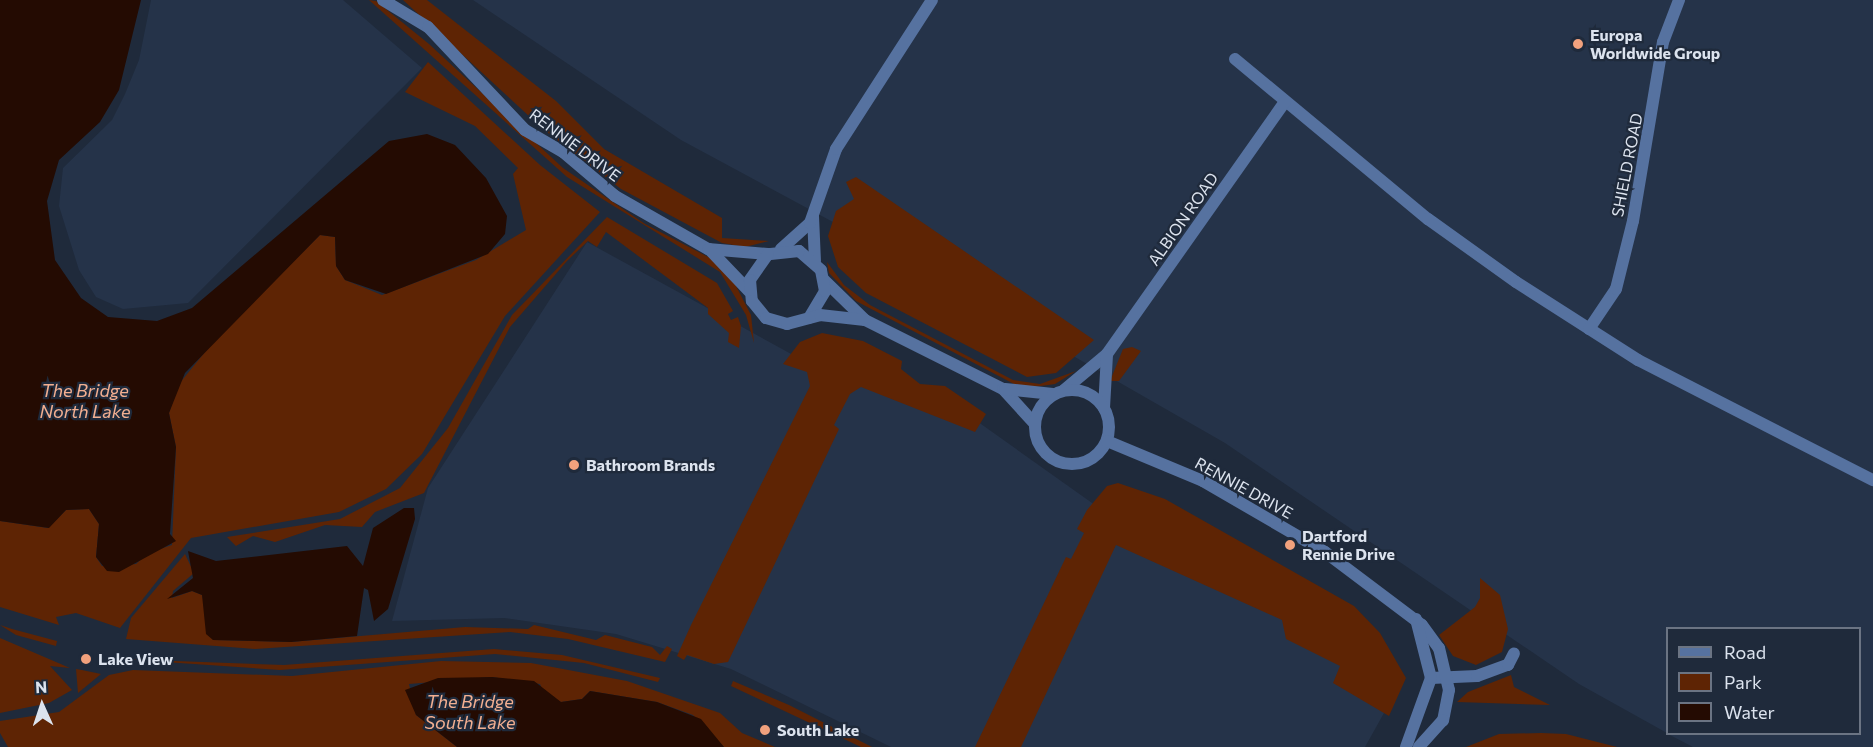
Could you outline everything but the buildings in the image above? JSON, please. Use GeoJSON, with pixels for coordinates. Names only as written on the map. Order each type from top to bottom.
{"type":"FeatureCollection","features":[{"type":"Feature","properties":{"kind":"street","name":"RENNIE DRIVE"},"geometry":{"type":"LineString","coordinates":[[383,0],[428,27],[525,130],[658,224],[708,249],[749,291],[758,310],[775,322],[809,318],[865,320]]}},
{"type":"Feature","properties":{"kind":"street"},"geometry":{"type":"LineString","coordinates":[[815,261],[813,214],[836,149],[932,0]]}},
{"type":"Feature","properties":{"kind":"street","name":"SHIELD ROAD"},"geometry":{"type":"LineString","coordinates":[[1589,329],[1616,289],[1633,221],[1663,42],[1679,0]]}},
{"type":"Feature","properties":{"kind":"street"},"geometry":{"type":"LineString","coordinates":[[1235,59],[1428,219],[1589,329],[1654,368],[1873,480]]}},
{"type":"Feature","properties":{"kind":"street","name":"ALBION ROAD"},"geometry":{"type":"LineString","coordinates":[[1058,392],[1107,354],[1285,102]]}},
{"type":"Feature","properties":{"kind":"street"},"geometry":{"type":"LineString","coordinates":[[781,249],[813,214]]}},
{"type":"Feature","properties":{"kind":"street","name":"RENNIE DRIVE"},"geometry":{"type":"LineString","coordinates":[[708,249],[768,254],[781,249]]}},
{"type":"Feature","properties":{"kind":"street"},"geometry":{"type":"LineString","coordinates":[[781,249],[799,251],[815,261]]}},
{"type":"Feature","properties":{"kind":"street"},"geometry":{"type":"LineString","coordinates":[[749,291],[753,269],[768,254]]}},
{"type":"Feature","properties":{"kind":"street","name":"RENNIE DRIVE"},"geometry":{"type":"LineString","coordinates":[[815,261],[824,280],[865,320],[1004,389],[1034,423],[1040,447],[1059,462],[1088,461],[1107,441],[1203,481],[1325,552],[1416,619],[1436,643],[1448,677],[1443,720],[1419,747]]}},
{"type":"Feature","properties":{"kind":"street"},"geometry":{"type":"LineString","coordinates":[[809,318],[822,301],[824,280]]}},
{"type":"Feature","properties":{"kind":"street"},"geometry":{"type":"LineString","coordinates":[[1107,354],[1104,408],[1107,441]]}},
{"type":"Feature","properties":{"kind":"street","name":"RENNIE DRIVE"},"geometry":{"type":"LineString","coordinates":[[1004,389],[1087,392],[1104,408]]}},
{"type":"Feature","properties":{"kind":"street"},"geometry":{"type":"LineString","coordinates":[[1034,423],[1058,392]]}},
{"type":"Feature","properties":{"kind":"street"},"geometry":{"type":"LineString","coordinates":[[1406,747],[1431,678],[1416,619]]}},
{"type":"Feature","properties":{"kind":"street"},"geometry":{"type":"LineString","coordinates":[[1431,678],[1477,676],[1508,664],[1514,652]]}},
{"type":"Feature","properties":{"kind":"shaded area"},"geometry":{"type":"Polygon","coordinates":[[[151,0],[343,0],[422,68],[188,303],[123,309],[96,297],[79,270],[59,206],[63,168],[112,120],[125,94],[139,60],[151,0]]]}},
{"type":"Feature","properties":{"kind":"shaded area"},"geometry":{"type":"Polygon","coordinates":[[[473,0],[1873,0],[1873,747],[1693,747],[1670,735],[1861,735],[1861,627],[1666,627],[1666,732],[1579,684],[1225,443],[946,283],[681,140],[473,0]]]}},
{"type":"Feature","properties":{"kind":"shaded area"},"geometry":{"type":"Polygon","coordinates":[[[587,242],[804,361],[943,397],[1109,515],[1403,679],[1365,747],[891,747],[731,669],[616,634],[504,618],[392,621],[428,488],[587,242]]]}},
{"type":"Feature","properties":{"kind":"green space"},"geometry":{"type":"Polygon","coordinates":[[[369,0],[376,1],[429,44],[563,168],[645,224],[712,259],[735,284],[751,315],[754,343],[746,315],[720,272],[567,177],[369,0]]]}},
{"type":"Feature","properties":{"kind":"green space"},"geometry":{"type":"Polygon","coordinates":[[[403,0],[427,0],[556,101],[604,149],[722,218],[722,238],[769,241],[745,247],[722,243],[621,189],[543,129],[403,0]]]}},
{"type":"Feature","properties":{"kind":"green space"},"geometry":{"type":"Polygon","coordinates":[[[428,62],[540,165],[600,212],[505,316],[422,454],[386,489],[339,512],[191,538],[120,628],[76,613],[56,617],[59,625],[0,607],[0,521],[48,528],[66,510],[89,509],[99,524],[96,557],[102,566],[136,564],[148,553],[172,545],[176,447],[169,413],[179,384],[218,336],[320,235],[335,237],[336,266],[345,280],[382,295],[476,260],[526,230],[513,174],[518,168],[475,126],[405,92],[428,62]]]}},
{"type":"Feature","properties":{"kind":"green space"},"geometry":{"type":"Polygon","coordinates":[[[856,177],[1094,340],[1056,373],[1027,377],[866,293],[838,267],[828,236],[836,211],[854,199],[846,182],[856,177]]]}},
{"type":"Feature","properties":{"kind":"green space"},"geometry":{"type":"Polygon","coordinates":[[[607,217],[717,283],[733,311],[728,314],[731,320],[738,317],[741,326],[739,348],[728,342],[729,333],[708,314],[708,308],[606,232],[597,247],[588,241],[567,261],[510,327],[424,493],[375,512],[362,527],[325,525],[275,542],[253,536],[236,546],[227,537],[340,519],[400,488],[448,428],[512,315],[607,217]]]}},
{"type":"Feature","properties":{"kind":"green space"},"geometry":{"type":"Polygon","coordinates":[[[827,262],[844,285],[870,305],[1013,380],[1040,384],[1076,371],[1055,384],[1034,387],[1014,384],[856,301],[829,273],[827,262]]]}},
{"type":"Feature","properties":{"kind":"green space"},"geometry":{"type":"Polygon","coordinates":[[[822,333],[863,341],[902,361],[901,369],[920,384],[945,386],[986,414],[975,432],[861,387],[850,394],[834,425],[839,429],[728,662],[714,664],[687,655],[684,660],[677,656],[691,625],[810,386],[807,372],[783,364],[800,342],[822,333]]]}},
{"type":"Feature","properties":{"kind":"green space"},"geometry":{"type":"Polygon","coordinates":[[[1132,347],[1141,351],[1119,381],[1110,381],[1123,349],[1132,347]]]}},
{"type":"Feature","properties":{"kind":"green space"},"geometry":{"type":"Polygon","coordinates":[[[1118,483],[1165,499],[1354,606],[1380,633],[1406,678],[1389,716],[1333,683],[1340,666],[1286,639],[1282,620],[1116,545],[1021,747],[975,747],[1066,557],[1071,559],[1084,533],[1077,529],[1087,510],[1107,486],[1118,483]]]}},
{"type":"Feature","properties":{"kind":"green space"},"geometry":{"type":"Polygon","coordinates":[[[185,554],[194,573],[173,591],[172,598],[192,591],[202,595],[213,640],[291,642],[465,627],[528,629],[534,625],[596,640],[605,635],[652,647],[660,655],[667,646],[672,649],[665,662],[568,639],[510,632],[255,649],[126,639],[131,618],[185,554]]]}},
{"type":"Feature","properties":{"kind":"green space"},"geometry":{"type":"Polygon","coordinates":[[[1480,578],[1500,595],[1508,629],[1502,652],[1476,665],[1453,656],[1439,635],[1475,607],[1480,598],[1480,578]]]}},
{"type":"Feature","properties":{"kind":"green space"},"geometry":{"type":"Polygon","coordinates":[[[0,625],[57,641],[56,646],[16,635],[0,625]]]}},
{"type":"Feature","properties":{"kind":"green space"},"geometry":{"type":"Polygon","coordinates":[[[0,638],[70,668],[50,666],[72,690],[49,703],[0,713],[0,638]]]}},
{"type":"Feature","properties":{"kind":"green space"},"geometry":{"type":"Polygon","coordinates":[[[494,649],[562,655],[660,678],[658,682],[584,663],[495,654],[280,670],[121,659],[284,665],[494,649]]]}},
{"type":"Feature","properties":{"kind":"green space"},"geometry":{"type":"Polygon","coordinates":[[[441,661],[531,663],[627,681],[720,713],[742,733],[775,747],[724,747],[693,715],[657,702],[590,691],[582,699],[561,702],[544,694],[540,684],[492,677],[409,684],[416,715],[457,747],[8,747],[0,733],[0,721],[59,712],[109,675],[133,670],[292,676],[441,661]]]}},
{"type":"Feature","properties":{"kind":"green space"},"geometry":{"type":"Polygon","coordinates":[[[76,669],[82,670],[101,674],[78,693],[76,669]]]}},
{"type":"Feature","properties":{"kind":"green space"},"geometry":{"type":"Polygon","coordinates":[[[1511,675],[1514,687],[1550,705],[1457,702],[1468,692],[1511,675]]]}},
{"type":"Feature","properties":{"kind":"green space"},"geometry":{"type":"Polygon","coordinates":[[[733,681],[789,705],[872,747],[861,747],[731,686],[733,681]]]}},
{"type":"Feature","properties":{"kind":"green space"},"geometry":{"type":"Polygon","coordinates":[[[1499,734],[1566,734],[1617,747],[1466,747],[1499,734]]]}},
{"type":"Feature","properties":{"kind":"water","name":"The Bridge North Lake"},"geometry":{"type":"Polygon","coordinates":[[[0,0],[141,0],[119,90],[100,122],[59,160],[47,201],[55,260],[81,298],[108,317],[157,321],[192,308],[389,141],[427,134],[455,145],[486,178],[507,216],[505,234],[488,254],[386,294],[345,280],[336,266],[335,237],[320,235],[185,373],[169,413],[176,447],[170,534],[176,541],[119,572],[107,571],[96,557],[99,524],[89,509],[66,510],[49,528],[0,521],[0,0]]]}},
{"type":"Feature","properties":{"kind":"water"},"geometry":{"type":"Polygon","coordinates":[[[404,508],[414,508],[415,519],[388,609],[374,621],[368,590],[364,588],[357,636],[291,642],[213,640],[206,634],[202,595],[192,591],[167,599],[193,578],[188,551],[216,561],[347,546],[363,566],[373,528],[404,508]]]}},
{"type":"Feature","properties":{"kind":"water","name":"The Bridge South Lake"},"geometry":{"type":"Polygon","coordinates":[[[492,677],[534,681],[561,702],[582,699],[590,691],[657,702],[701,719],[724,747],[457,747],[416,715],[405,690],[438,678],[492,677]]]}},
{"type":"Feature","properties":{"kind":"place","name":"Europa Worldwide Group"},"geometry":{"type":"Point","coordinates":[1578,44]}},
{"type":"Feature","properties":{"kind":"place","name":"Bathroom Brands"},"geometry":{"type":"Point","coordinates":[574,465]}},
{"type":"Feature","properties":{"kind":"place","name":"Dartford Rennie Drive"},"geometry":{"type":"Point","coordinates":[1290,545]}},
{"type":"Feature","properties":{"kind":"place","name":"Lake View"},"geometry":{"type":"Point","coordinates":[86,659]}},
{"type":"Feature","properties":{"kind":"place","name":"South Lake"},"geometry":{"type":"Point","coordinates":[765,730]}}]}
